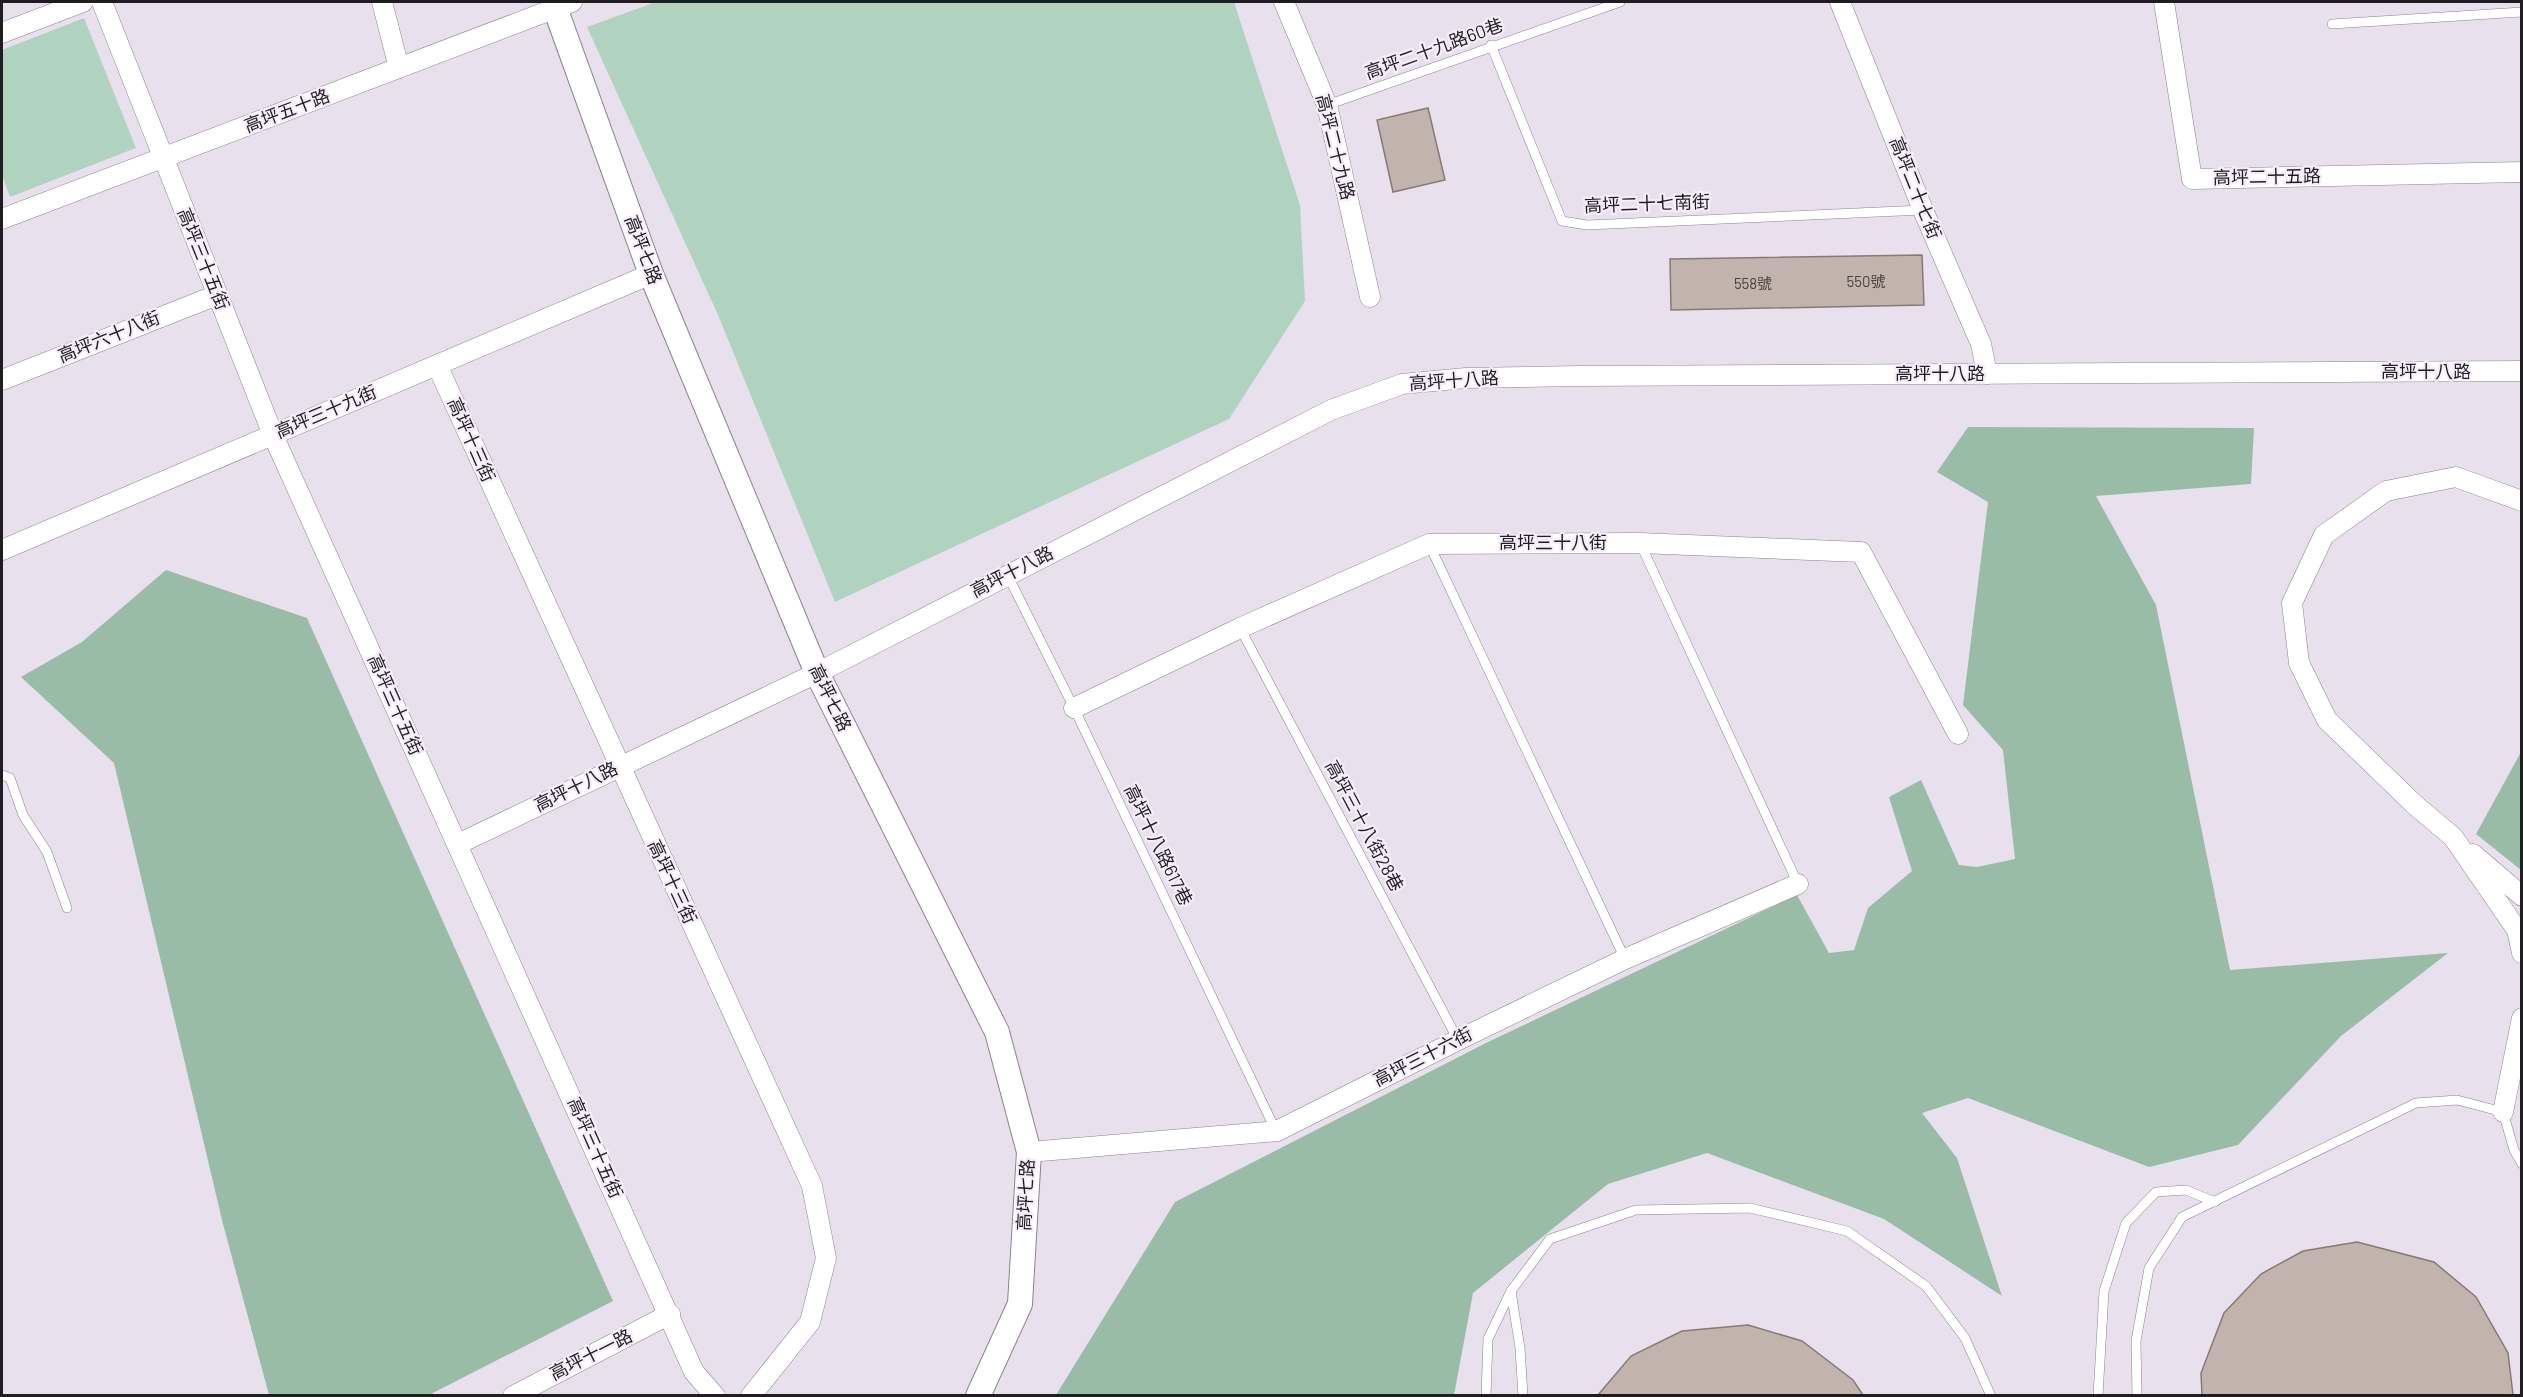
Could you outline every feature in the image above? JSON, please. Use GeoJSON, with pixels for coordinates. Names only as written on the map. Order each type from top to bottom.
{"type":"FeatureCollection","features":[{"type":"Feature","properties":{"kind":"street"},"geometry":{"type":"LineString","coordinates":[[2,33],[83,2]]}},
{"type":"Feature","properties":{"kind":"street","name":"高坪三十五街"},"geometry":{"type":"LineString","coordinates":[[102,2],[273,435],[670,1314],[694,1372],[715,1395]]}},
{"type":"Feature","properties":{"kind":"street"},"geometry":{"type":"LineString","coordinates":[[382,2],[399,68]]}},
{"type":"Feature","properties":{"kind":"street","name":"高坪二十九路"},"geometry":{"type":"LineString","coordinates":[[1284,2],[1327,105],[1370,297]]}},
{"type":"Feature","properties":{"kind":"street","name":"高坪二十七街"},"geometry":{"type":"LineString","coordinates":[[1840,2],[1923,210],[1981,344],[1987,374]]}},
{"type":"Feature","properties":{"kind":"street","name":"高坪二十五路"},"geometry":{"type":"LineString","coordinates":[[2164,2],[2192,179],[2522,172]]}},
{"type":"Feature","properties":{"kind":"street","name":"高坪五十路"},"geometry":{"type":"LineString","coordinates":[[2,219],[163,159],[560,4]]}},
{"type":"Feature","properties":{"kind":"street","name":"高坪七路"},"geometry":{"type":"LineString","coordinates":[[560,4],[651,274],[817,673],[997,1032],[1029,1152],[1020,1304],[978,1395]]}},
{"type":"Feature","properties":{"kind":"street","name":"高坪三十九街"},"geometry":{"type":"LineString","coordinates":[[2,549],[651,274]]}},
{"type":"Feature","properties":{"kind":"street","name":"高坪六十八街"},"geometry":{"type":"LineString","coordinates":[[2,380],[217,295]]}},
{"type":"Feature","properties":{"kind":"street","name":"高坪十三街"},"geometry":{"type":"LineString","coordinates":[[437,365],[812,1186],[826,1258],[810,1322],[751,1395]]}},
{"type":"Feature","properties":{"kind":"street","name":"高坪十八路"},"geometry":{"type":"LineString","coordinates":[[458,844],[817,673],[1331,410],[1402,384],[1466,378],[2522,371]]}},
{"type":"Feature","properties":{"kind":"street"},"geometry":{"type":"LineString","coordinates":[[2522,501],[2456,477],[2386,491],[2324,534],[2292,603],[2299,663],[2327,720],[2415,805],[2522,896]]}},
{"type":"Feature","properties":{"kind":"street","name":"高坪三十八街"},"geometry":{"type":"LineString","coordinates":[[1074,708],[1240,628],[1429,544],[1640,543],[1861,552],[1958,734]]}},
{"type":"Feature","properties":{"kind":"street"},"geometry":{"type":"LineString","coordinates":[[2453,837],[2517,930],[2522,953]]}},
{"type":"Feature","properties":{"kind":"street","name":"高坪三十六街"},"geometry":{"type":"LineString","coordinates":[[1029,1152],[1277,1131],[1625,959],[1798,884]]}},
{"type":"Feature","properties":{"kind":"street"},"geometry":{"type":"LineString","coordinates":[[2503,1112],[2522,1018]]}},
{"type":"Feature","properties":{"kind":"street","name":"高坪十一路"},"geometry":{"type":"LineString","coordinates":[[513,1395],[670,1314]]}},
{"type":"Feature","properties":{"kind":"lane","name":"高坪二十九路60巷"},"geometry":{"type":"LineString","coordinates":[[1327,105],[1491,45],[1620,2]]}},
{"type":"Feature","properties":{"kind":"lane"},"geometry":{"type":"LineString","coordinates":[[2332,24],[2522,12]]}},
{"type":"Feature","properties":{"kind":"lane","name":"高坪二十七南街"},"geometry":{"type":"LineString","coordinates":[[1491,45],[1562,221],[1587,225],[1923,210]]}},
{"type":"Feature","properties":{"kind":"lane"},"geometry":{"type":"LineString","coordinates":[[1640,543],[1798,884]]}},
{"type":"Feature","properties":{"kind":"lane"},"geometry":{"type":"LineString","coordinates":[[1429,544],[1625,959]]}},
{"type":"Feature","properties":{"kind":"lane","name":"高坪十八路617巷"},"geometry":{"type":"LineString","coordinates":[[1007,574],[1074,708],[1277,1131]]}},
{"type":"Feature","properties":{"kind":"lane","name":"高坪三十八街28巷"},"geometry":{"type":"LineString","coordinates":[[1240,628],[1458,1040]]}},
{"type":"Feature","properties":{"kind":"lane"},"geometry":{"type":"LineString","coordinates":[[2,776],[10,778],[23,815],[47,852],[67,908]]}},
{"type":"Feature","properties":{"kind":"lane"},"geometry":{"type":"LineString","coordinates":[[2137,1395],[2136,1341],[2150,1268],[2182,1217],[2416,1103],[2457,1100],[2503,1112],[2514,1150],[2522,1164]]}},
{"type":"Feature","properties":{"kind":"lane"},"geometry":{"type":"LineString","coordinates":[[2098,1395],[2104,1291],[2126,1223],[2156,1192],[2186,1190],[2215,1202]]}},
{"type":"Feature","properties":{"kind":"lane"},"geometry":{"type":"LineString","coordinates":[[1486,1395],[1488,1339],[1511,1291],[1550,1239],[1636,1210],[1750,1209],[1847,1231],[1926,1286],[1965,1338],[1991,1395]]}},
{"type":"Feature","properties":{"kind":"lane"},"geometry":{"type":"LineString","coordinates":[[1511,1291],[1520,1348],[1523,1395]]}},
{"type":"Feature","properties":{"kind":"green space"},"geometry":{"type":"Polygon","coordinates":[[[656,2],[1234,2],[1300,205],[1305,301],[1229,419],[835,602],[718,315],[587,27],[656,2]]]}},
{"type":"Feature","properties":{"kind":"green space"},"geometry":{"type":"Polygon","coordinates":[[[84,18],[136,148],[10,197],[2,175],[2,50],[84,18]]]}},
{"type":"Feature","properties":{"kind":"green space"},"geometry":{"type":"Polygon","coordinates":[[[1968,427],[2254,428],[2251,484],[2096,496],[2156,605],[2230,970],[2448,953],[2341,1036],[2238,1145],[2149,1167],[1968,1098],[1922,1113],[1957,1158],[2002,1296],[1884,1219],[1707,1153],[1608,1184],[1473,1293],[1454,1395],[1056,1395],[1175,1202],[1486,1043],[1797,895],[1829,953],[1854,950],[1868,908],[1912,871],[1889,797],[1921,780],[1959,865],[1977,867],[2015,859],[2003,750],[1963,705],[1988,502],[1937,472],[1968,427]]]}},
{"type":"Feature","properties":{"kind":"green space"},"geometry":{"type":"Polygon","coordinates":[[[166,570],[307,618],[613,1301],[429,1395],[269,1395],[223,1224],[114,763],[21,677],[82,642],[166,570]]]}},
{"type":"Feature","properties":{"kind":"green space"},"geometry":{"type":"Polygon","coordinates":[[[2521,752],[2522,870],[2476,834],[2521,752]]]}},
{"type":"Feature","properties":{"kind":"building"},"geometry":{"type":"Polygon","coordinates":[[[1428,108],[1445,180],[1393,192],[1377,120],[1428,108]]]}},
{"type":"Feature","properties":{"kind":"building"},"geometry":{"type":"Polygon","coordinates":[[[1922,255],[1924,305],[1671,310],[1670,259],[1922,255]]]}},
{"type":"Feature","properties":{"kind":"building"},"geometry":{"type":"Polygon","coordinates":[[[2357,1242],[2434,1262],[2476,1297],[2508,1353],[2513,1395],[2202,1395],[2201,1373],[2224,1313],[2261,1274],[2303,1251],[2357,1242]]]}},
{"type":"Feature","properties":{"kind":"building"},"geometry":{"type":"Polygon","coordinates":[[[1748,1325],[1802,1341],[1853,1380],[1863,1395],[1598,1395],[1631,1356],[1682,1331],[1748,1325]]]}}]}
